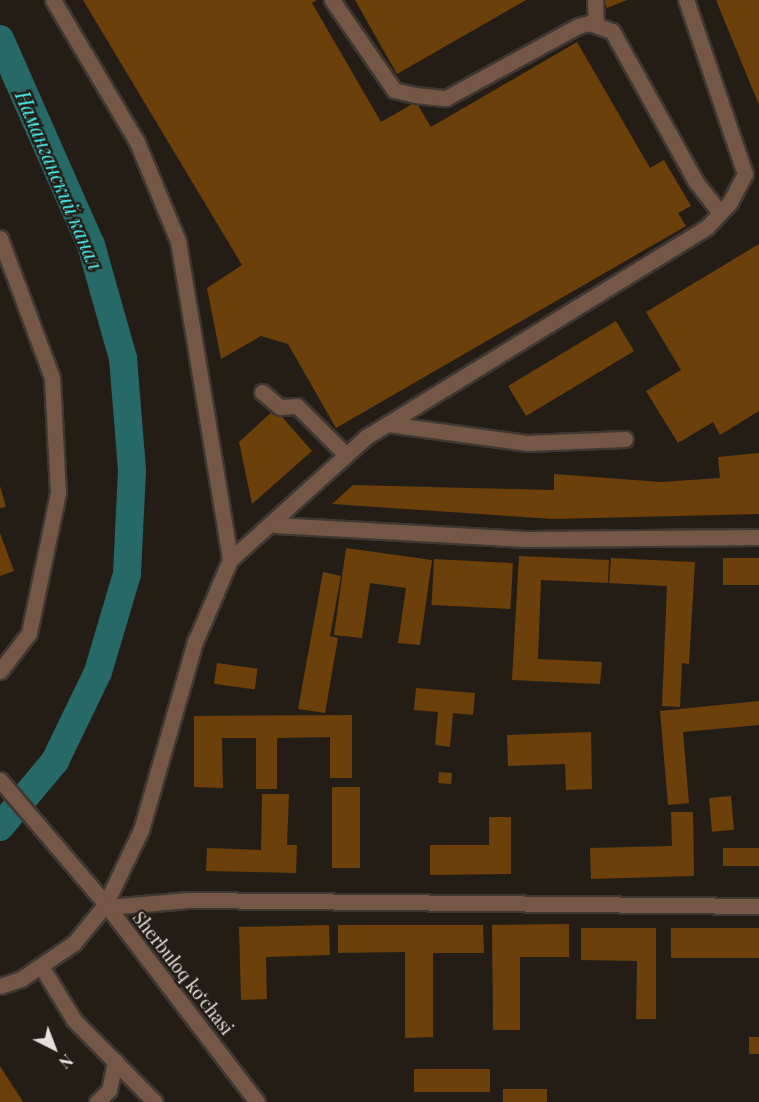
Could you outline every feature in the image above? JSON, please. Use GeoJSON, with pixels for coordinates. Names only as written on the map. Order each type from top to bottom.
{"type":"FeatureCollection","features":[{"type":"Feature","properties":{"kind":"street"},"geometry":{"type":"LineString","coordinates":[[53,0],[159,185],[178,241],[231,560]]}},
{"type":"Feature","properties":{"kind":"street"},"geometry":{"type":"LineString","coordinates":[[332,0],[394,90],[425,96],[446,98],[578,26],[596,25],[612,31],[623,43],[696,182],[720,213]]}},
{"type":"Feature","properties":{"kind":"street"},"geometry":{"type":"LineString","coordinates":[[595,0],[596,25]]}},
{"type":"Feature","properties":{"kind":"street"},"geometry":{"type":"LineString","coordinates":[[0,986],[41,966],[74,943],[107,906],[141,830],[195,642],[231,560],[275,525],[344,453],[387,424],[707,227],[752,171],[686,0]]}},
{"type":"Feature","properties":{"kind":"street"},"geometry":{"type":"LineString","coordinates":[[0,238],[52,378],[58,494],[28,633],[0,671]]}},
{"type":"Feature","properties":{"kind":"street"},"geometry":{"type":"LineString","coordinates":[[262,392],[280,406],[297,406],[344,453]]}},
{"type":"Feature","properties":{"kind":"street"},"geometry":{"type":"LineString","coordinates":[[387,424],[527,443],[625,439]]}},
{"type":"Feature","properties":{"kind":"street"},"geometry":{"type":"LineString","coordinates":[[275,525],[526,539],[759,537]]}},
{"type":"Feature","properties":{"kind":"street","name":"Sherbuloq koʻchasi"},"geometry":{"type":"LineString","coordinates":[[0,780],[107,906],[257,1102]]}},
{"type":"Feature","properties":{"kind":"street"},"geometry":{"type":"LineString","coordinates":[[107,906],[189,900],[759,906]]}},
{"type":"Feature","properties":{"kind":"street"},"geometry":{"type":"LineString","coordinates":[[41,966],[75,1020],[155,1102]]}},
{"type":"Feature","properties":{"kind":"street"},"geometry":{"type":"LineString","coordinates":[[97,1102],[109,1090],[115,1061]]}},
{"type":"Feature","properties":{"kind":"building"},"geometry":{"type":"Polygon","coordinates":[[[83,0],[317,0],[312,3],[381,122],[416,102],[431,127],[577,42],[650,168],[664,160],[691,206],[678,213],[686,226],[336,428],[288,344],[261,336],[221,359],[207,288],[242,265],[83,0]]]}},
{"type":"Feature","properties":{"kind":"building"},"geometry":{"type":"Polygon","coordinates":[[[355,0],[526,0],[397,74],[355,0]]]}},
{"type":"Feature","properties":{"kind":"building"},"geometry":{"type":"Polygon","coordinates":[[[604,0],[627,0],[607,8],[604,0]]]}},
{"type":"Feature","properties":{"kind":"building"},"geometry":{"type":"Polygon","coordinates":[[[716,0],[759,0],[759,105],[716,0]]]}},
{"type":"Feature","properties":{"kind":"building"},"geometry":{"type":"Polygon","coordinates":[[[759,244],[759,411],[720,435],[713,422],[678,443],[646,391],[681,370],[646,312],[759,244]]]}},
{"type":"Feature","properties":{"kind":"building"},"geometry":{"type":"Polygon","coordinates":[[[616,321],[634,351],[526,416],[508,386],[616,321]]]}},
{"type":"Feature","properties":{"kind":"building"},"geometry":{"type":"Polygon","coordinates":[[[275,409],[312,451],[252,504],[239,442],[275,409]]]}},
{"type":"Feature","properties":{"kind":"building"},"geometry":{"type":"Polygon","coordinates":[[[759,453],[759,514],[553,519],[332,504],[353,485],[554,490],[554,474],[661,482],[720,478],[718,457],[759,453]]]}},
{"type":"Feature","properties":{"kind":"building"},"geometry":{"type":"Polygon","coordinates":[[[0,486],[6,507],[0,508],[0,486]]]}},
{"type":"Feature","properties":{"kind":"building"},"geometry":{"type":"Polygon","coordinates":[[[0,533],[14,571],[0,576],[0,533]]]}},
{"type":"Feature","properties":{"kind":"building"},"geometry":{"type":"Polygon","coordinates":[[[346,548],[432,560],[420,645],[398,643],[406,588],[370,583],[362,638],[334,635],[346,548]]]}},
{"type":"Feature","properties":{"kind":"building"},"geometry":{"type":"Polygon","coordinates":[[[519,556],[609,560],[608,583],[541,580],[538,659],[602,662],[600,684],[512,680],[519,556]]]}},
{"type":"Feature","properties":{"kind":"building"},"geometry":{"type":"Polygon","coordinates":[[[611,558],[695,562],[689,664],[682,663],[680,707],[662,706],[667,586],[609,583],[611,558]]]}},
{"type":"Feature","properties":{"kind":"building"},"geometry":{"type":"Polygon","coordinates":[[[723,558],[759,558],[759,585],[723,585],[723,558]]]}},
{"type":"Feature","properties":{"kind":"building"},"geometry":{"type":"Polygon","coordinates":[[[434,559],[513,563],[510,609],[432,605],[434,559]]]}},
{"type":"Feature","properties":{"kind":"building"},"geometry":{"type":"Polygon","coordinates":[[[323,572],[341,576],[330,636],[338,638],[325,713],[298,709],[323,572]]]}},
{"type":"Feature","properties":{"kind":"building"},"geometry":{"type":"Polygon","coordinates":[[[217,663],[258,669],[255,690],[214,684],[217,663]]]}},
{"type":"Feature","properties":{"kind":"building"},"geometry":{"type":"Polygon","coordinates":[[[416,688],[475,693],[473,715],[453,713],[450,747],[435,745],[438,712],[414,710],[416,688]]]}},
{"type":"Feature","properties":{"kind":"building"},"geometry":{"type":"Polygon","coordinates":[[[759,701],[759,725],[683,732],[689,803],[668,805],[660,711],[759,701]]]}},
{"type":"Feature","properties":{"kind":"building"},"geometry":{"type":"Polygon","coordinates":[[[352,715],[352,778],[330,778],[330,737],[277,738],[277,789],[256,789],[256,738],[222,738],[223,788],[194,787],[194,716],[352,715]]]}},
{"type":"Feature","properties":{"kind":"building"},"geometry":{"type":"Polygon","coordinates":[[[591,732],[592,789],[566,790],[565,764],[508,766],[507,735],[591,732]]]}},
{"type":"Feature","properties":{"kind":"building"},"geometry":{"type":"Polygon","coordinates":[[[439,772],[452,773],[451,784],[438,783],[439,772]]]}},
{"type":"Feature","properties":{"kind":"building"},"geometry":{"type":"Polygon","coordinates":[[[332,787],[360,787],[360,868],[332,868],[332,787]]]}},
{"type":"Feature","properties":{"kind":"building"},"geometry":{"type":"Polygon","coordinates":[[[262,794],[289,794],[287,845],[297,845],[296,873],[206,871],[207,848],[261,850],[262,794]]]}},
{"type":"Feature","properties":{"kind":"building"},"geometry":{"type":"Polygon","coordinates":[[[731,796],[734,830],[712,832],[709,798],[731,796]]]}},
{"type":"Feature","properties":{"kind":"building"},"geometry":{"type":"Polygon","coordinates":[[[671,812],[693,812],[694,876],[591,879],[590,848],[672,846],[671,812]]]}},
{"type":"Feature","properties":{"kind":"building"},"geometry":{"type":"Polygon","coordinates":[[[489,817],[511,817],[511,874],[430,875],[430,845],[489,845],[489,817]]]}},
{"type":"Feature","properties":{"kind":"building"},"geometry":{"type":"Polygon","coordinates":[[[723,848],[759,848],[759,866],[723,866],[723,848]]]}},
{"type":"Feature","properties":{"kind":"building"},"geometry":{"type":"Polygon","coordinates":[[[569,924],[569,957],[520,957],[520,1030],[493,1030],[492,925],[569,924]]]}},
{"type":"Feature","properties":{"kind":"building"},"geometry":{"type":"Polygon","coordinates":[[[329,925],[330,955],[266,957],[267,999],[241,1000],[239,927],[329,925]]]}},
{"type":"Feature","properties":{"kind":"building"},"geometry":{"type":"Polygon","coordinates":[[[338,925],[483,925],[484,953],[433,953],[433,1037],[405,1038],[405,952],[338,953],[338,925]]]}},
{"type":"Feature","properties":{"kind":"building"},"geometry":{"type":"Polygon","coordinates":[[[581,928],[656,928],[656,1019],[636,1019],[637,961],[581,960],[581,928]]]}},
{"type":"Feature","properties":{"kind":"building"},"geometry":{"type":"Polygon","coordinates":[[[671,928],[759,928],[759,958],[671,958],[671,928]]]}},
{"type":"Feature","properties":{"kind":"building"},"geometry":{"type":"Polygon","coordinates":[[[749,1037],[759,1037],[759,1054],[749,1054],[749,1037]]]}},
{"type":"Feature","properties":{"kind":"building"},"geometry":{"type":"Polygon","coordinates":[[[0,1066],[23,1102],[0,1102],[0,1066]]]}},
{"type":"Feature","properties":{"kind":"building"},"geometry":{"type":"Polygon","coordinates":[[[414,1069],[490,1069],[490,1092],[414,1092],[414,1069]]]}},
{"type":"Feature","properties":{"kind":"building"},"geometry":{"type":"Polygon","coordinates":[[[503,1089],[547,1089],[547,1102],[503,1102],[503,1089]]]}},
{"type":"Feature","properties":{"kind":"waterway","name":"Наманганский канал"},"geometry":{"type":"LineString","coordinates":[[0,39],[91,245],[123,358],[132,471],[127,574],[98,672],[55,761],[0,827]]}}]}
